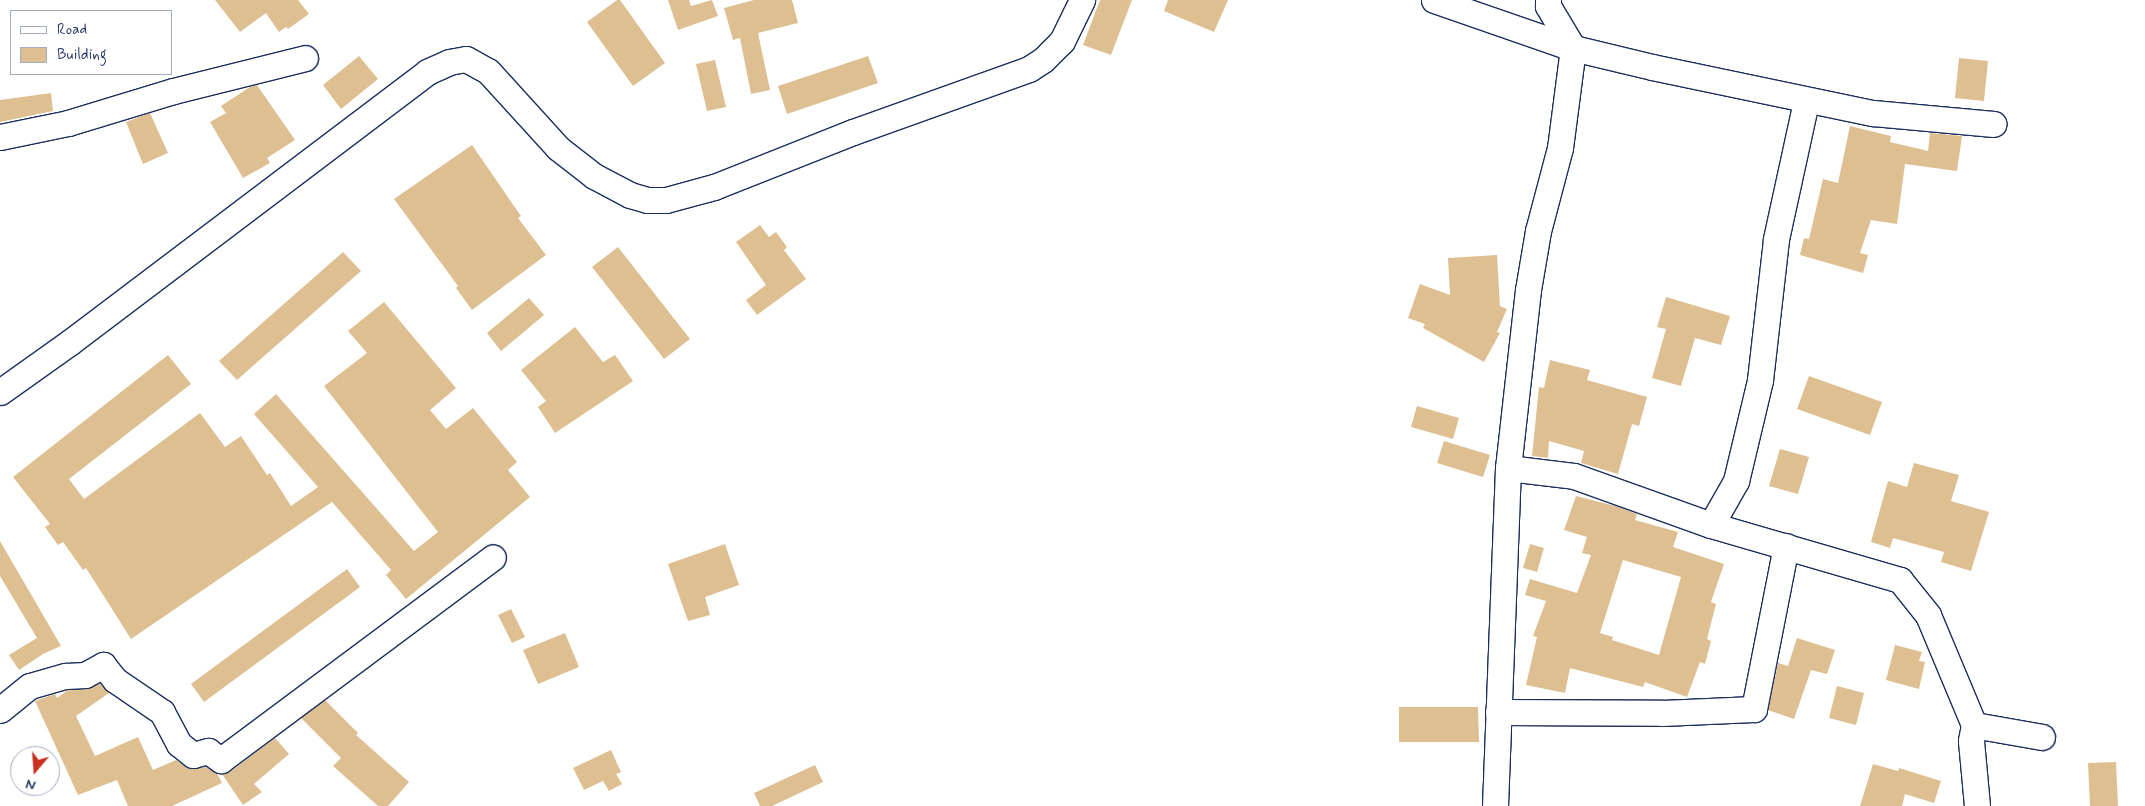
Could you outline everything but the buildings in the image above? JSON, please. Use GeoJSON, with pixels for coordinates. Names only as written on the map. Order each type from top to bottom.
{"type":"FeatureCollection","features":[{"type":"Feature","properties":{"kind":"street"},"geometry":{"type":"LineString","coordinates":[[0,392],[69,343],[427,72],[449,62],[466,59],[488,71],[558,148],[594,176],[630,195],[647,200],[666,200],[714,187],[853,132],[1029,69],[1043,60],[1062,41],[1082,0]]}},
{"type":"Feature","properties":{"kind":"street"},"geometry":{"type":"LineString","coordinates":[[1434,0],[1573,48],[1806,101],[1873,113],[1994,124]]}},
{"type":"Feature","properties":{"kind":"street"},"geometry":{"type":"LineString","coordinates":[[1495,806],[1508,468],[1528,290],[1538,231],[1560,148],[1573,48],[1548,6],[1548,0]]}},
{"type":"Feature","properties":{"kind":"street"},"geometry":{"type":"LineString","coordinates":[[0,137],[68,123],[172,91],[305,58]]}},
{"type":"Feature","properties":{"kind":"street"},"geometry":{"type":"LineString","coordinates":[[1712,524],[1736,481],[1760,380],[1776,239],[1806,101]]}},
{"type":"Feature","properties":{"kind":"street"},"geometry":{"type":"LineString","coordinates":[[1508,468],[1574,476],[1712,524],[1900,580],[1928,615],[1974,725],[1971,741],[1977,806]]}},
{"type":"Feature","properties":{"kind":"street"},"geometry":{"type":"LineString","coordinates":[[1498,712],[1662,713],[1754,709],[1786,546]]}},
{"type":"Feature","properties":{"kind":"street"},"geometry":{"type":"LineString","coordinates":[[0,710],[30,686],[66,676],[86,675],[103,665],[115,680],[162,712],[179,744],[194,754],[208,751],[221,760],[493,557]]}},
{"type":"Feature","properties":{"kind":"street"},"geometry":{"type":"LineString","coordinates":[[1974,725],[2042,737]]}}]}
